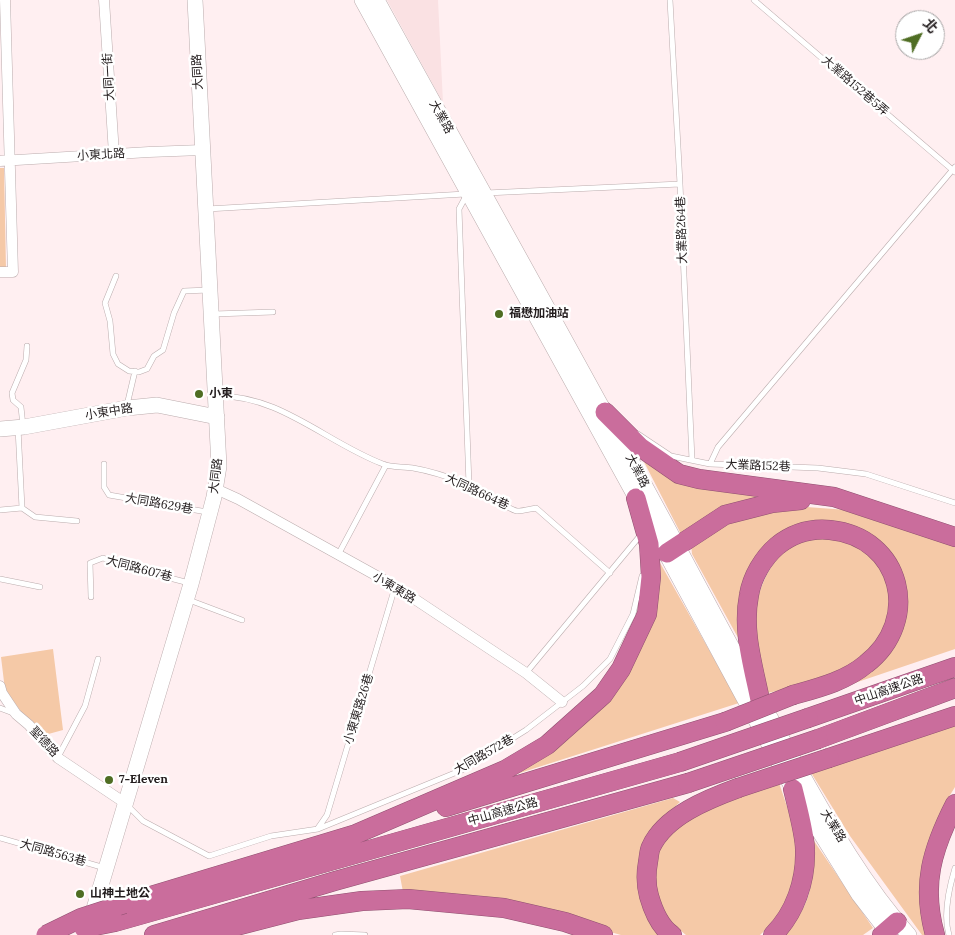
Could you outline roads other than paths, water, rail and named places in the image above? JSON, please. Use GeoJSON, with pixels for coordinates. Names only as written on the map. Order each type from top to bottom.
{"type":"FeatureCollection","features":[{"type":"Feature","properties":{"kind":"highway"},"geometry":{"type":"LineString","coordinates":[[608,409],[640,447],[679,474],[699,479],[834,496],[955,537]]}},
{"type":"Feature","properties":{"kind":"highway"},"geometry":{"type":"LineString","coordinates":[[356,834],[504,770],[547,745],[603,695],[621,669],[647,614],[651,577],[649,544],[631,494]]}},
{"type":"Feature","properties":{"kind":"highway"},"geometry":{"type":"LineString","coordinates":[[672,549],[725,515],[772,503],[834,496]]}},
{"type":"Feature","properties":{"kind":"highway"},"geometry":{"type":"LineString","coordinates":[[45,935],[81,918],[124,904],[725,722],[850,674],[867,664],[892,631],[898,602],[893,573],[876,549],[864,540],[850,533],[823,529],[810,530],[787,538],[764,559],[749,593],[746,618],[749,652],[760,700]]}},
{"type":"Feature","properties":{"kind":"highway","name":"中山高速公路"},"geometry":{"type":"LineString","coordinates":[[45,935],[115,922],[680,762],[955,667]]}},
{"type":"Feature","properties":{"kind":"highway","name":"中山高速公路"},"geometry":{"type":"LineString","coordinates":[[154,935],[335,881],[688,783],[818,739],[955,688]]}},
{"type":"Feature","properties":{"kind":"highway"},"geometry":{"type":"LineString","coordinates":[[672,935],[661,924],[653,910],[647,891],[647,870],[651,848],[661,832],[682,814],[708,799],[738,788],[955,716]]}},
{"type":"Feature","properties":{"kind":"highway"},"geometry":{"type":"LineString","coordinates":[[773,935],[782,927],[792,911],[799,893],[804,869],[805,849],[793,790]]}},
{"type":"Feature","properties":{"kind":"highway"},"geometry":{"type":"LineString","coordinates":[[935,935],[928,881],[934,852],[944,824],[955,804]]}},
{"type":"Feature","properties":{"kind":"highway"},"geometry":{"type":"LineString","coordinates":[[191,935],[217,931],[298,910],[362,901],[408,898],[504,908],[565,922],[603,935]]}},
{"type":"Feature","properties":{"kind":"main road","name":"大同路"},"geometry":{"type":"LineString","coordinates":[[86,935],[191,584],[216,489],[219,466],[218,417],[195,0]]}},
{"type":"Feature","properties":{"kind":"main road","name":"大業路"},"geometry":{"type":"LineString","coordinates":[[362,0],[427,104]]}},
{"type":"Feature","properties":{"kind":"main road","name":"大業路"},"geometry":{"type":"LineString","coordinates":[[377,0],[427,104],[476,193],[617,463],[631,494],[672,549],[824,814],[872,887],[893,932]]}},
{"type":"Feature","properties":{"kind":"main road","name":"大業路"},"geometry":{"type":"LineString","coordinates":[[476,193],[586,380],[608,409],[672,549],[793,790],[858,895],[893,932]]}},
{"type":"Feature","properties":{"kind":"main road","name":"小東中路"},"geometry":{"type":"LineString","coordinates":[[0,429],[126,408],[157,405],[218,417]]}},
{"type":"Feature","properties":{"kind":"street"},"geometry":{"type":"LineString","coordinates":[[0,272],[13,272],[5,160],[5,0]]}},
{"type":"Feature","properties":{"kind":"street","name":"大同一街"},"geometry":{"type":"LineString","coordinates":[[104,0],[114,154]]}},
{"type":"Feature","properties":{"kind":"street","name":"小東北路"},"geometry":{"type":"LineString","coordinates":[[5,160],[202,150]]}},
{"type":"Feature","properties":{"kind":"street","name":"小東東路"},"geometry":{"type":"LineString","coordinates":[[216,489],[238,499],[395,586],[526,673],[562,702]]}},
{"type":"Feature","properties":{"kind":"street","name":"聖德路"},"geometry":{"type":"LineString","coordinates":[[0,686],[16,714],[29,725],[58,758],[125,802]]}},
{"type":"Feature","properties":{"kind":"lane","name":"大業路264巷"},"geometry":{"type":"LineString","coordinates":[[670,0],[692,460]]}},
{"type":"Feature","properties":{"kind":"lane","name":"大業路152巷5弄"},"geometry":{"type":"LineString","coordinates":[[754,0],[954,170]]}},
{"type":"Feature","properties":{"kind":"lane"},"geometry":{"type":"LineString","coordinates":[[710,464],[718,446],[954,170]]}},
{"type":"Feature","properties":{"kind":"lane"},"geometry":{"type":"LineString","coordinates":[[206,209],[476,193],[680,184]]}},
{"type":"Feature","properties":{"kind":"lane"},"geometry":{"type":"LineString","coordinates":[[469,485],[458,209],[476,193]]}},
{"type":"Feature","properties":{"kind":"lane"},"geometry":{"type":"LineString","coordinates":[[116,276],[105,303],[110,321],[113,354],[118,364],[129,370],[139,372],[147,369],[154,356],[163,350],[174,313],[184,291],[210,290]]}},
{"type":"Feature","properties":{"kind":"lane"},"geometry":{"type":"LineString","coordinates":[[212,314],[273,312]]}},
{"type":"Feature","properties":{"kind":"lane"},"geometry":{"type":"LineString","coordinates":[[22,508],[21,407],[13,400],[12,393],[26,360],[27,346]]}},
{"type":"Feature","properties":{"kind":"lane"},"geometry":{"type":"LineString","coordinates":[[126,408],[135,371]]}},
{"type":"Feature","properties":{"kind":"lane","name":"大同路664巷"},"geometry":{"type":"LineString","coordinates":[[216,396],[233,395],[263,404],[296,418],[367,458],[386,465],[436,472],[469,485],[517,511],[536,508],[610,573]]}},
{"type":"Feature","properties":{"kind":"lane"},"geometry":{"type":"LineString","coordinates":[[622,420],[628,427]]}},
{"type":"Feature","properties":{"kind":"lane","name":"大業路152巷"},"geometry":{"type":"LineString","coordinates":[[635,432],[671,456],[710,464],[818,468],[866,474],[955,503]]}},
{"type":"Feature","properties":{"kind":"lane","name":"大同路629巷"},"geometry":{"type":"LineString","coordinates":[[104,464],[104,487],[109,495],[210,513]]}},
{"type":"Feature","properties":{"kind":"lane"},"geometry":{"type":"LineString","coordinates":[[338,556],[386,465]]}},
{"type":"Feature","properties":{"kind":"lane"},"geometry":{"type":"LineString","coordinates":[[0,510],[22,508],[35,517],[77,521]]}},
{"type":"Feature","properties":{"kind":"lane"},"geometry":{"type":"LineString","coordinates":[[636,528],[640,545]]}},
{"type":"Feature","properties":{"kind":"lane"},"geometry":{"type":"LineString","coordinates":[[526,673],[639,537]]}},
{"type":"Feature","properties":{"kind":"lane","name":"大同路607巷"},"geometry":{"type":"LineString","coordinates":[[91,597],[90,563],[103,558],[124,566],[191,584]]}},
{"type":"Feature","properties":{"kind":"lane","name":"大同路572巷"},"geometry":{"type":"LineString","coordinates":[[125,802],[143,821],[209,856],[271,836],[318,828],[462,770],[526,730],[583,686],[610,659],[633,614],[642,578],[641,570]]}},
{"type":"Feature","properties":{"kind":"lane"},"geometry":{"type":"LineString","coordinates":[[0,579],[40,587]]}},
{"type":"Feature","properties":{"kind":"lane","name":"小東東路26巷"},"geometry":{"type":"LineString","coordinates":[[318,828],[327,815],[395,586]]}},
{"type":"Feature","properties":{"kind":"lane"},"geometry":{"type":"LineString","coordinates":[[186,598],[242,620]]}},
{"type":"Feature","properties":{"kind":"lane"},"geometry":{"type":"LineString","coordinates":[[58,758],[85,706],[98,659]]}},
{"type":"Feature","properties":{"kind":"lane"},"geometry":{"type":"LineString","coordinates":[[0,708],[16,714]]}},
{"type":"Feature","properties":{"kind":"lane","name":"大同路563巷"},"geometry":{"type":"LineString","coordinates":[[0,838],[106,868]]}},
{"type":"Feature","properties":{"kind":"lane"},"geometry":{"type":"LineString","coordinates":[[949,935],[946,924],[949,892],[955,868]]}},
{"type":"Feature","properties":{"kind":"lane"},"geometry":{"type":"LineString","coordinates":[[335,935],[365,935]]}},
{"type":"Feature","properties":{"kind":"place","name":"福懋加油站"},"geometry":{"type":"Point","coordinates":[499,314]}},
{"type":"Feature","properties":{"kind":"place","name":"小東"},"geometry":{"type":"Point","coordinates":[199,394]}},
{"type":"Feature","properties":{"kind":"place","name":"7-Eleven"},"geometry":{"type":"Point","coordinates":[109,780]}},
{"type":"Feature","properties":{"kind":"place","name":"山神土地公"},"geometry":{"type":"Point","coordinates":[80,894]}}]}
